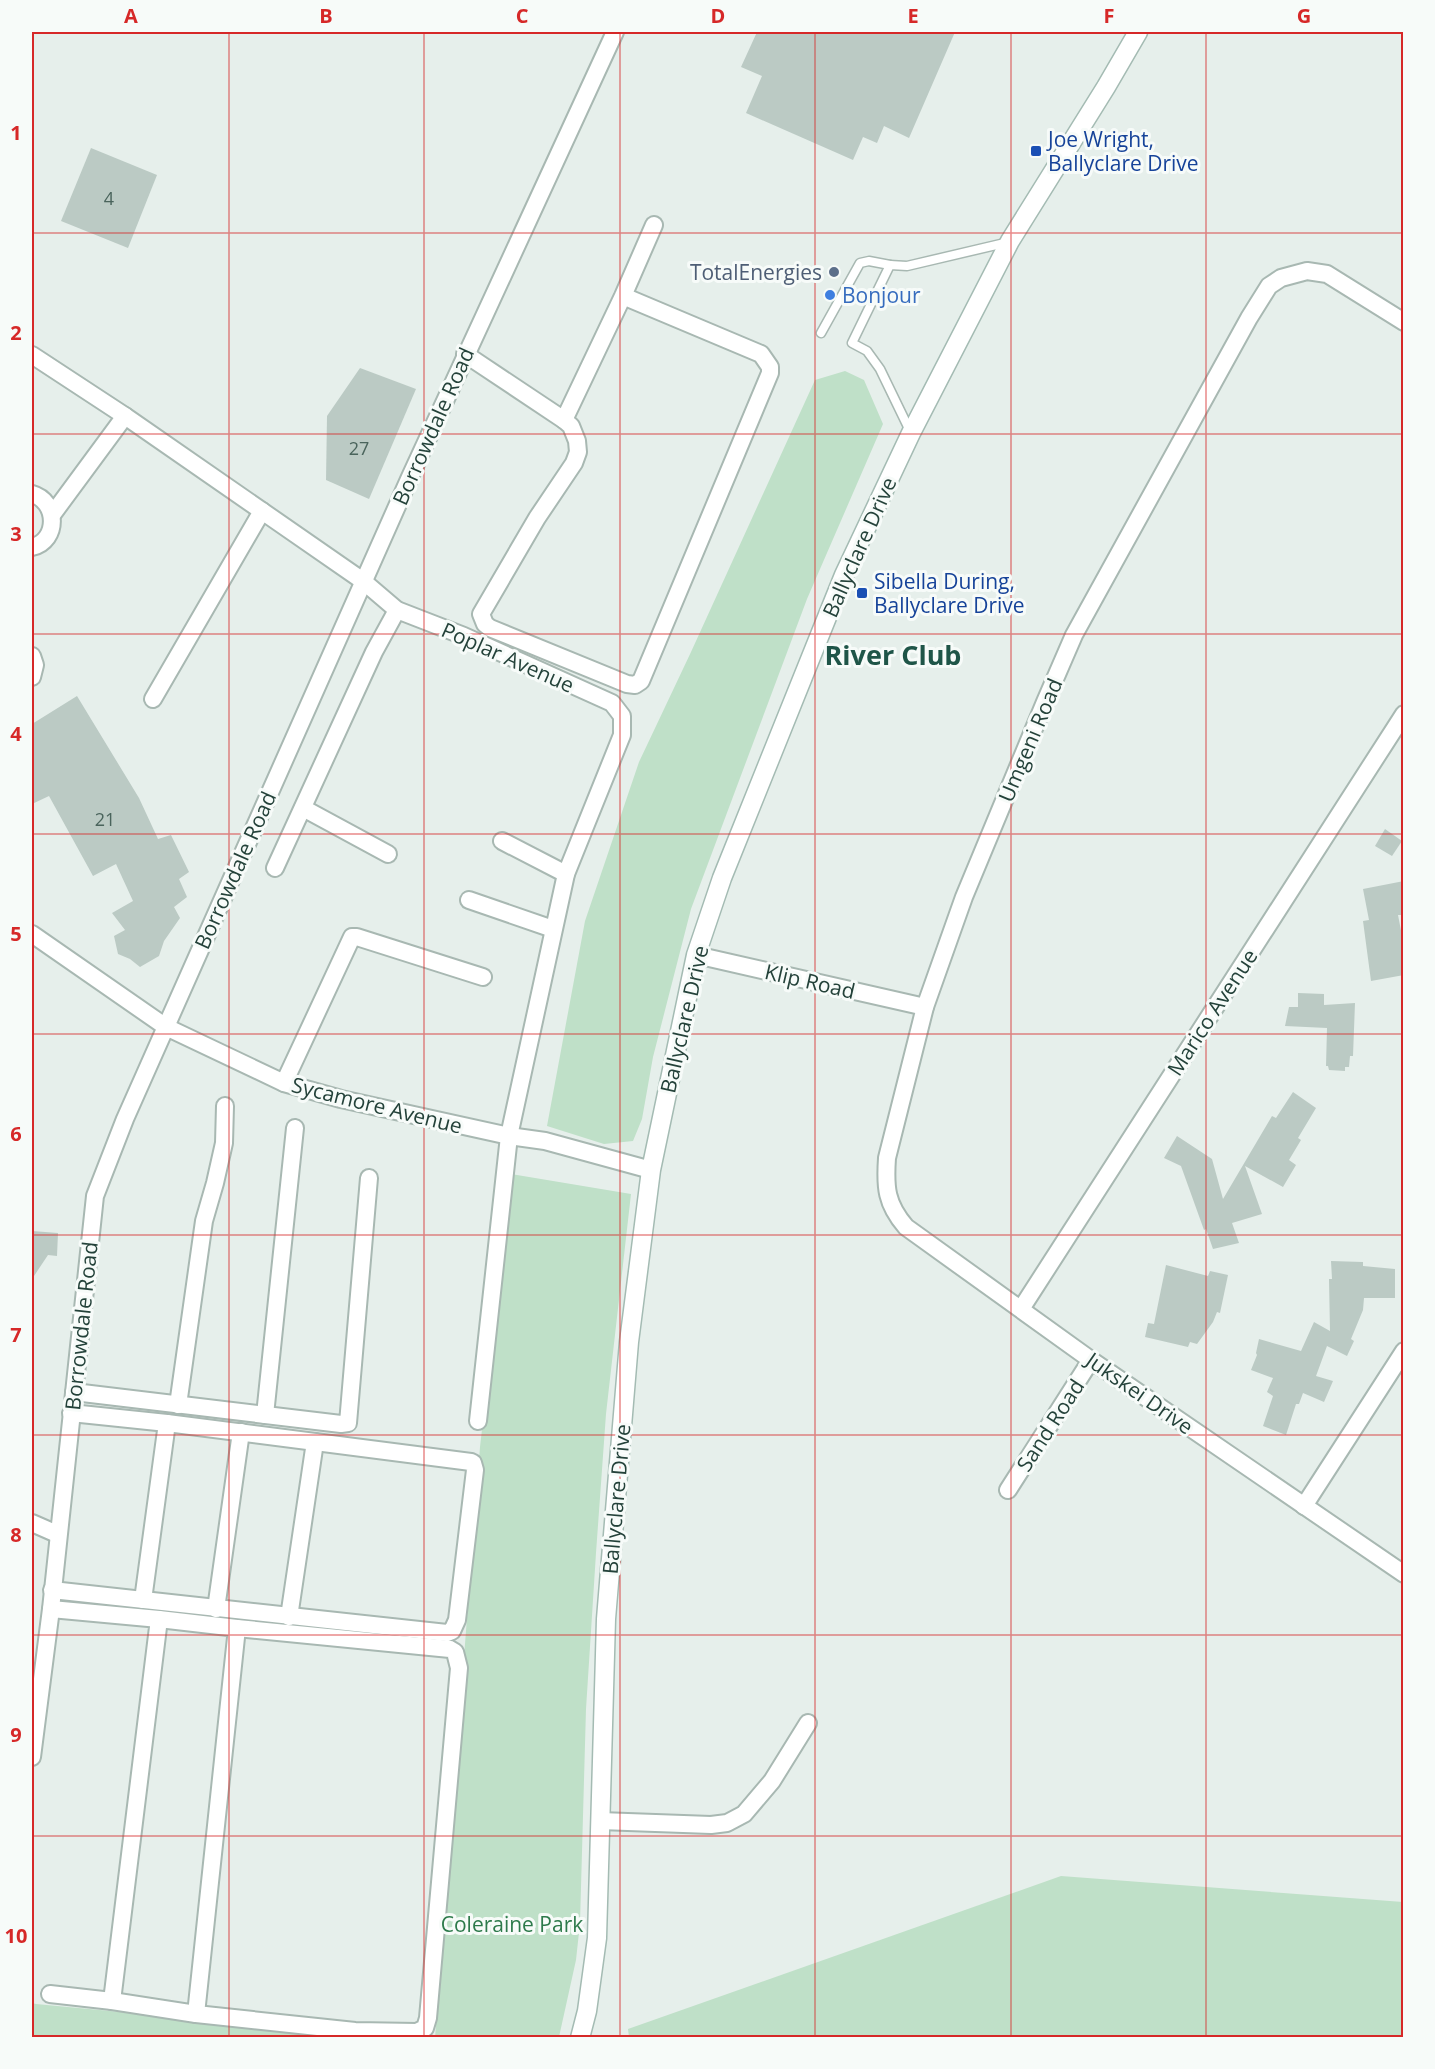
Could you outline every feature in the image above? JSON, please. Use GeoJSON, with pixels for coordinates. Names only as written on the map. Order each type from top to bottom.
{"type":"FeatureCollection","features":[{"type":"Feature","properties":{"kind":"street","name":"Borrowdale Road"},"geometry":{"type":"LineString","coordinates":[[32,1758],[51,1610],[57,1534],[95,1196],[125,1119],[363,581],[465,354],[615,32]]}},
{"type":"Feature","properties":{"kind":"street","name":"Ballyclare Drive"},"geometry":{"type":"LineString","coordinates":[[580,2037],[587,2011],[597,1938],[606,1619],[629,1342],[651,1170],[696,955],[722,878],[844,575],[911,433],[1010,241],[1138,32]]}},
{"type":"Feature","properties":{"kind":"street","name":"Ballyclare Drive"},"geometry":{"type":"LineString","coordinates":[[1106,87],[1146,32]]}},
{"type":"Feature","properties":{"kind":"street"},"geometry":{"type":"LineString","coordinates":[[564,420],[654,225]]}},
{"type":"Feature","properties":{"kind":"street","name":"Umgeni Road"},"geometry":{"type":"LineString","coordinates":[[888,1199],[887,1158],[925,1007],[964,897],[1074,635],[1254,311],[1269,286],[1281,278],[1307,271],[1327,274],[1404,322]]}},
{"type":"Feature","properties":{"kind":"street"},"geometry":{"type":"LineString","coordinates":[[465,354],[571,426],[577,441],[578,452],[574,463],[537,518],[481,614],[484,624],[627,684],[635,685],[640,681],[770,373],[770,367],[761,354],[623,296]]}},
{"type":"Feature","properties":{"kind":"street","name":"Poplar Avenue"},"geometry":{"type":"LineString","coordinates":[[32,355],[125,416],[363,581],[397,610],[464,636],[612,703],[622,716],[622,735],[566,874],[509,1136],[478,1422]]}},
{"type":"Feature","properties":{"kind":"street"},"geometry":{"type":"LineString","coordinates":[[52,515],[125,416]]}},
{"type":"Feature","properties":{"kind":"street"},"geometry":{"type":"LineString","coordinates":[[32,494],[47,504],[52,515],[52,527],[46,539],[32,547]]}},
{"type":"Feature","properties":{"kind":"street"},"geometry":{"type":"LineString","coordinates":[[153,699],[262,511]]}},
{"type":"Feature","properties":{"kind":"street"},"geometry":{"type":"LineString","coordinates":[[275,868],[374,652],[397,610]]}},
{"type":"Feature","properties":{"kind":"street"},"geometry":{"type":"LineString","coordinates":[[32,656],[35,665],[32,677]]}},
{"type":"Feature","properties":{"kind":"street","name":"Marico Avenue"},"geometry":{"type":"LineString","coordinates":[[1021,1309],[1404,714]]}},
{"type":"Feature","properties":{"kind":"street"},"geometry":{"type":"LineString","coordinates":[[303,808],[388,854]]}},
{"type":"Feature","properties":{"kind":"street"},"geometry":{"type":"LineString","coordinates":[[502,841],[566,874]]}},
{"type":"Feature","properties":{"kind":"street"},"geometry":{"type":"LineString","coordinates":[[469,900],[553,929]]}},
{"type":"Feature","properties":{"kind":"street","name":"Sycamore Avenue"},"geometry":{"type":"LineString","coordinates":[[32,934],[166,1027],[284,1083],[341,1099],[509,1136],[545,1141],[651,1170]]}},
{"type":"Feature","properties":{"kind":"street"},"geometry":{"type":"LineString","coordinates":[[284,1083],[352,937],[483,977]]}},
{"type":"Feature","properties":{"kind":"street","name":"Klip Road"},"geometry":{"type":"LineString","coordinates":[[696,955],[925,1007]]}},
{"type":"Feature","properties":{"kind":"street"},"geometry":{"type":"LineString","coordinates":[[178,1405],[204,1221],[224,1143],[225,1106]]}},
{"type":"Feature","properties":{"kind":"street"},"geometry":{"type":"LineString","coordinates":[[265,1415],[295,1128]]}},
{"type":"Feature","properties":{"kind":"street"},"geometry":{"type":"LineString","coordinates":[[74,1392],[341,1424],[349,1422],[369,1178]]}},
{"type":"Feature","properties":{"kind":"street","name":"Jukskei Drive"},"geometry":{"type":"LineString","coordinates":[[888,1199],[896,1215],[906,1227],[1092,1360],[1404,1574]]}},
{"type":"Feature","properties":{"kind":"street"},"geometry":{"type":"LineString","coordinates":[[1304,1506],[1404,1351]]}},
{"type":"Feature","properties":{"kind":"street","name":"Sand Road"},"geometry":{"type":"LineString","coordinates":[[1008,1490],[1092,1360]]}},
{"type":"Feature","properties":{"kind":"street"},"geometry":{"type":"LineString","coordinates":[[52,1590],[447,1633],[452,1631],[457,1620],[475,1470],[473,1463],[241,1432],[71,1413]]}},
{"type":"Feature","properties":{"kind":"street"},"geometry":{"type":"LineString","coordinates":[[143,1600],[166,1423]]}},
{"type":"Feature","properties":{"kind":"street"},"geometry":{"type":"LineString","coordinates":[[216,1609],[241,1432]]}},
{"type":"Feature","properties":{"kind":"street"},"geometry":{"type":"LineString","coordinates":[[289,1617],[315,1442]]}},
{"type":"Feature","properties":{"kind":"street"},"geometry":{"type":"LineString","coordinates":[[32,1523],[57,1534]]}},
{"type":"Feature","properties":{"kind":"street"},"geometry":{"type":"LineString","coordinates":[[51,1610],[450,1648],[455,1652],[459,1668],[428,2018],[425,2028],[417,2032],[355,2031],[51,1994]]}},
{"type":"Feature","properties":{"kind":"street"},"geometry":{"type":"LineString","coordinates":[[112,2001],[159,1619]]}},
{"type":"Feature","properties":{"kind":"street"},"geometry":{"type":"LineString","coordinates":[[196,2013],[237,1628]]}},
{"type":"Feature","properties":{"kind":"street"},"geometry":{"type":"LineString","coordinates":[[600,1821],[711,1825],[727,1823],[744,1814],[772,1781],[808,1723]]}},
{"type":"Feature","properties":{"kind":"lane"},"geometry":{"type":"LineString","coordinates":[[821,333],[860,263],[869,261],[907,266],[1010,241]]}},
{"type":"Feature","properties":{"kind":"lane"},"geometry":{"type":"LineString","coordinates":[[890,265],[852,343],[867,351],[880,369],[911,433]]}},
{"type":"Feature","properties":{"kind":"green space"},"geometry":{"type":"Polygon","coordinates":[[[845,371],[864,380],[883,424],[807,599],[691,909],[653,1057],[642,1119],[633,1141],[604,1144],[547,1126],[585,921],[639,762],[815,380],[845,371]]]}},
{"type":"Feature","properties":{"kind":"green space","name":"Coleraine Park"},"geometry":{"type":"Polygon","coordinates":[[[511,1174],[631,1194],[606,1414],[596,1553],[586,1709],[580,1923],[576,1960],[559,2037],[435,2038],[480,1447],[511,1174]]]}},
{"type":"Feature","properties":{"kind":"green space"},"geometry":{"type":"Polygon","coordinates":[[[1061,1876],[1403,1902],[1403,2037],[629,2037],[628,2029],[1061,1876]]]}},
{"type":"Feature","properties":{"kind":"green space"},"geometry":{"type":"Polygon","coordinates":[[[32,2003],[36,2004],[384,2037],[32,2037],[32,2003]]]}},
{"type":"Feature","properties":{"kind":"building"},"geometry":{"type":"Polygon","coordinates":[[[757,32],[955,32],[909,138],[884,126],[877,143],[863,137],[853,160],[746,113],[762,76],[741,67],[757,32]]]}},
{"type":"Feature","properties":{"kind":"building"},"geometry":{"type":"Polygon","coordinates":[[[91,148],[157,175],[128,248],[61,221],[91,148]]]}},
{"type":"Feature","properties":{"kind":"building"},"geometry":{"type":"Polygon","coordinates":[[[360,368],[416,389],[369,499],[326,480],[327,416],[360,368]]]}},
{"type":"Feature","properties":{"kind":"building"},"geometry":{"type":"Polygon","coordinates":[[[77,696],[139,798],[158,839],[171,835],[189,872],[179,879],[187,897],[174,907],[180,918],[164,941],[159,956],[140,967],[130,959],[118,954],[114,936],[125,930],[112,913],[133,901],[116,864],[93,876],[49,796],[32,804],[32,724],[77,696]]]}},
{"type":"Feature","properties":{"kind":"building"},"geometry":{"type":"Polygon","coordinates":[[[1385,829],[1402,841],[1392,856],[1375,846],[1385,829]]]}},
{"type":"Feature","properties":{"kind":"building"},"geometry":{"type":"Polygon","coordinates":[[[1404,881],[1404,915],[1398,915],[1404,946],[1404,975],[1371,981],[1363,921],[1369,920],[1363,889],[1404,881]]]}},
{"type":"Feature","properties":{"kind":"building"},"geometry":{"type":"Polygon","coordinates":[[[1298,993],[1324,994],[1324,1005],[1355,1003],[1353,1056],[1350,1056],[1349,1067],[1345,1067],[1345,1071],[1329,1070],[1326,1066],[1327,1028],[1285,1026],[1289,1007],[1298,1007],[1298,993]]]}},
{"type":"Feature","properties":{"kind":"building"},"geometry":{"type":"Polygon","coordinates":[[[1293,1092],[1316,1108],[1298,1138],[1301,1140],[1289,1160],[1296,1165],[1283,1187],[1245,1166],[1262,1214],[1232,1223],[1239,1243],[1213,1249],[1181,1166],[1164,1158],[1177,1136],[1212,1159],[1223,1199],[1272,1116],[1276,1118],[1293,1092]]]}},
{"type":"Feature","properties":{"kind":"building"},"geometry":{"type":"Polygon","coordinates":[[[32,1231],[58,1233],[57,1256],[48,1255],[32,1279],[32,1231]]]}},
{"type":"Feature","properties":{"kind":"building"},"geometry":{"type":"Polygon","coordinates":[[[1331,1261],[1363,1262],[1363,1266],[1395,1269],[1395,1298],[1364,1298],[1363,1310],[1351,1339],[1354,1341],[1347,1356],[1327,1346],[1316,1376],[1333,1381],[1324,1402],[1303,1393],[1299,1404],[1296,1404],[1286,1435],[1263,1426],[1273,1396],[1267,1392],[1273,1378],[1251,1370],[1257,1355],[1259,1339],[1301,1351],[1314,1322],[1330,1331],[1331,1261]]]}},
{"type":"Feature","properties":{"kind":"building"},"geometry":{"type":"Polygon","coordinates":[[[1166,1265],[1208,1276],[1210,1271],[1228,1275],[1220,1313],[1217,1312],[1213,1322],[1197,1344],[1190,1342],[1188,1347],[1145,1337],[1148,1323],[1154,1324],[1166,1265]]]}},
{"type":"Feature","properties":{"kind":"place","name":"Joe Wright, Ballyclare Drive"},"geometry":{"type":"Point","coordinates":[1036,151]}},
{"type":"Feature","properties":{"kind":"place","name":"TotalEnergies"},"geometry":{"type":"Point","coordinates":[834,272]}},
{"type":"Feature","properties":{"kind":"place","name":"Bonjour"},"geometry":{"type":"Point","coordinates":[830,295]}},
{"type":"Feature","properties":{"kind":"place","name":"Sibella During, Ballyclare Drive"},"geometry":{"type":"Point","coordinates":[862,593]}},
{"type":"Feature","properties":{"kind":"district","name":"River Club"},"geometry":{"type":"Point","coordinates":[893,654]}}]}
